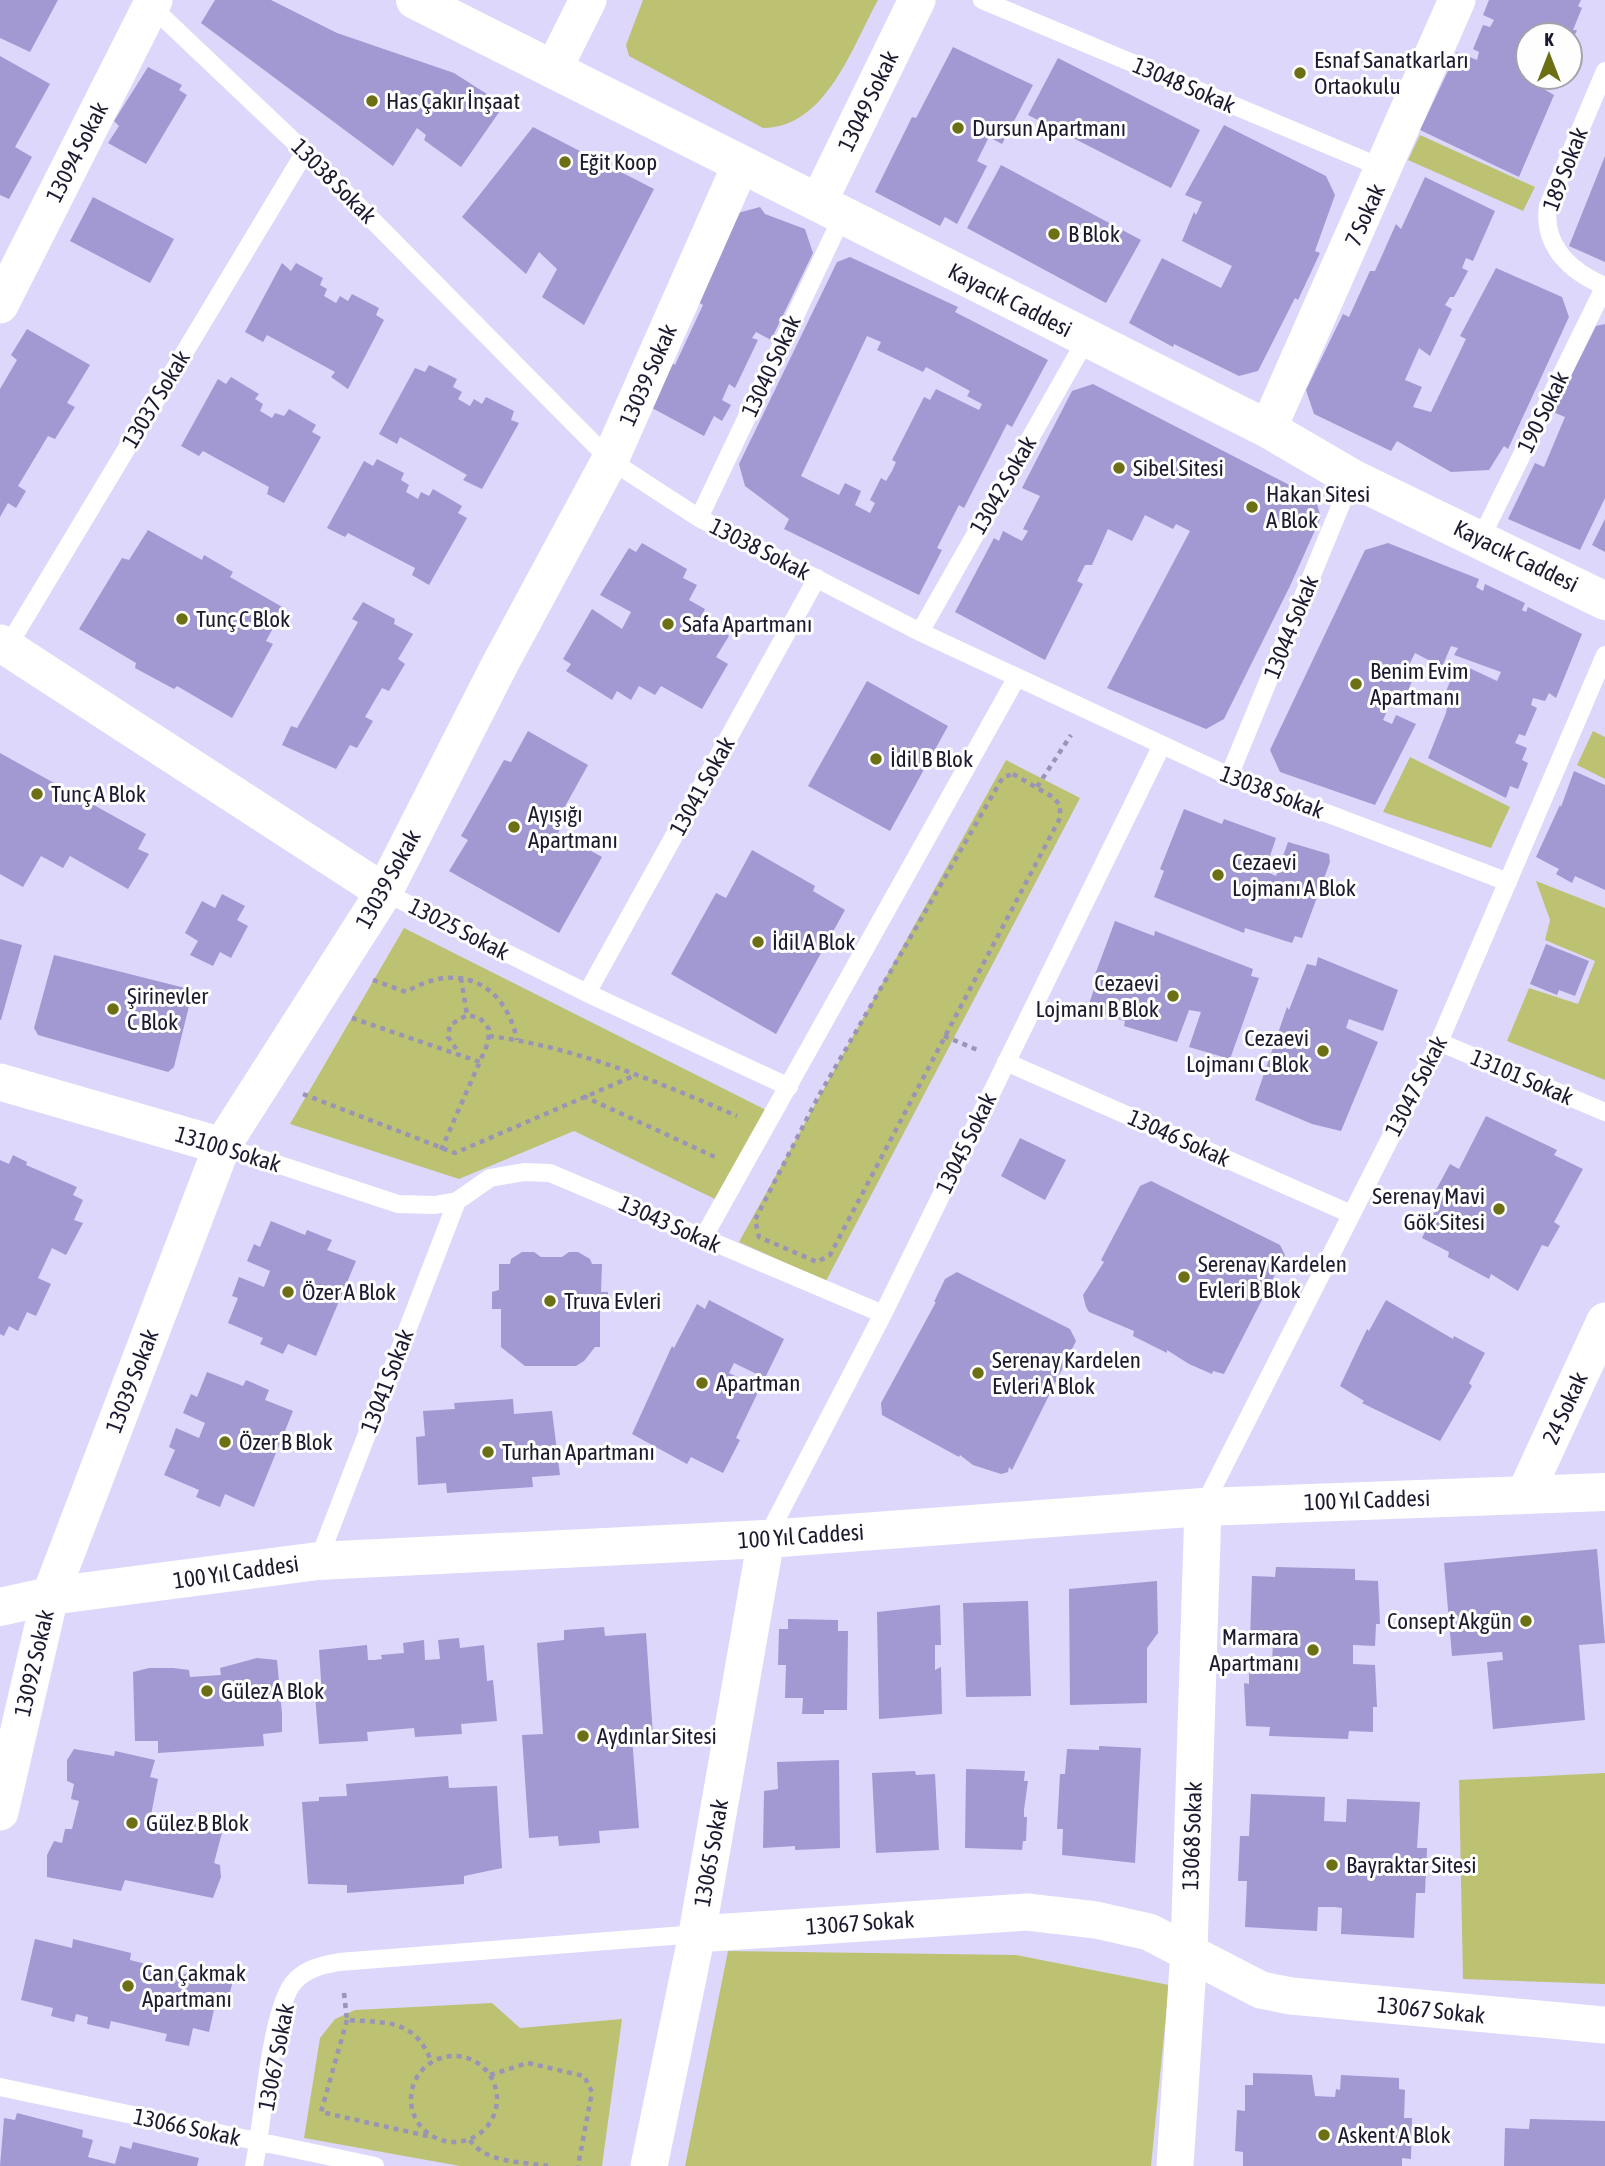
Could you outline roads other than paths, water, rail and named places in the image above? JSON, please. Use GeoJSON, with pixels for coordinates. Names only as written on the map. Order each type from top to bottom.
{"type":"FeatureCollection","features":[{"type":"Feature","properties":{"kind":"street","name":"Kayacık Caddesi"},"geometry":{"type":"LineString","coordinates":[[415,0],[1268,429],[1352,478],[1481,538],[1605,601]]}},
{"type":"Feature","properties":{"kind":"street"},"geometry":{"type":"LineString","coordinates":[[553,70],[588,0]]}},
{"type":"Feature","properties":{"kind":"street","name":"13049 Sokak"},"geometry":{"type":"LineString","coordinates":[[831,209],[917,0]]}},
{"type":"Feature","properties":{"kind":"street","name":"7 Sokak"},"geometry":{"type":"LineString","coordinates":[[1268,429],[1385,169],[1457,0]]}},
{"type":"Feature","properties":{"kind":"street","name":"13094 Sokak"},"geometry":{"type":"LineString","coordinates":[[0,304],[153,3]]}},
{"type":"Feature","properties":{"kind":"street","name":"13039 Sokak"},"geometry":{"type":"LineString","coordinates":[[50,1596],[222,1146],[384,892],[499,666],[610,460],[741,164]]}},
{"type":"Feature","properties":{"kind":"street","name":"13025 Sokak"},"geometry":{"type":"LineString","coordinates":[[4,645],[384,892]]}},
{"type":"Feature","properties":{"kind":"street","name":"13100 Sokak"},"geometry":{"type":"LineString","coordinates":[[0,1082],[222,1146]]}},
{"type":"Feature","properties":{"kind":"street","name":"24 Sokak"},"geometry":{"type":"LineString","coordinates":[[1525,1494],[1605,1321]]}},
{"type":"Feature","properties":{"kind":"street","name":"100 Yıl Caddesi"},"geometry":{"type":"LineString","coordinates":[[0,1607],[50,1596],[317,1561],[766,1539],[1203,1507],[1605,1492]]}},
{"type":"Feature","properties":{"kind":"street","name":"13068 Sokak"},"geometry":{"type":"LineString","coordinates":[[1175,2166],[1189,1950],[1203,1507]]}},
{"type":"Feature","properties":{"kind":"street","name":"13065 Sokak"},"geometry":{"type":"LineString","coordinates":[[649,2166],[697,1934],[766,1539]]}},
{"type":"Feature","properties":{"kind":"street","name":"13092 Sokak"},"geometry":{"type":"LineString","coordinates":[[0,1812],[50,1596]]}},
{"type":"Feature","properties":{"kind":"street","name":"13067 Sokak"},"geometry":{"type":"LineString","coordinates":[[697,1934],[1027,1912],[1096,1920],[1149,1932],[1189,1950],[1261,1990],[1291,1996],[1605,2025]]}},
{"type":"Feature","properties":{"kind":"lane","name":"13048 Sokak"},"geometry":{"type":"LineString","coordinates":[[982,0],[1385,169]]}},
{"type":"Feature","properties":{"kind":"lane","name":"13038 Sokak"},"geometry":{"type":"LineString","coordinates":[[153,3],[305,152],[610,460],[699,518],[920,632],[1230,776],[1508,882]]}},
{"type":"Feature","properties":{"kind":"lane","name":"189 Sokak"},"geometry":{"type":"LineString","coordinates":[[1605,71],[1548,206],[1545,220],[1553,243],[1570,267],[1605,286]]}},
{"type":"Feature","properties":{"kind":"lane","name":"13037 Sokak"},"geometry":{"type":"LineString","coordinates":[[4,645],[305,152]]}},
{"type":"Feature","properties":{"kind":"lane","name":"13040 Sokak"},"geometry":{"type":"LineString","coordinates":[[699,518],[831,209]]}},
{"type":"Feature","properties":{"kind":"lane","name":"190 Sokak"},"geometry":{"type":"LineString","coordinates":[[1481,538],[1605,286]]}},
{"type":"Feature","properties":{"kind":"lane","name":"13042 Sokak"},"geometry":{"type":"LineString","coordinates":[[920,632],[1087,338]]}},
{"type":"Feature","properties":{"kind":"lane","name":"13044 Sokak"},"geometry":{"type":"LineString","coordinates":[[1230,776],[1352,478]]}},
{"type":"Feature","properties":{"kind":"lane","name":"13041 Sokak"},"geometry":{"type":"LineString","coordinates":[[587,993],[817,578]]}},
{"type":"Feature","properties":{"kind":"lane","name":"13047 Sokak"},"geometry":{"type":"LineString","coordinates":[[1203,1507],[1439,1042],[1605,655]]}},
{"type":"Feature","properties":{"kind":"lane"},"geometry":{"type":"LineString","coordinates":[[702,1240],[1017,677]]}},
{"type":"Feature","properties":{"kind":"lane","name":"13045 Sokak"},"geometry":{"type":"LineString","coordinates":[[766,1539],[883,1314],[1162,745]]}},
{"type":"Feature","properties":{"kind":"lane","name":"13025 Sokak"},"geometry":{"type":"LineString","coordinates":[[384,892],[587,993],[789,1087]]}},
{"type":"Feature","properties":{"kind":"lane","name":"13101 Sokak"},"geometry":{"type":"LineString","coordinates":[[1439,1042],[1605,1112]]}},
{"type":"Feature","properties":{"kind":"lane","name":"13046 Sokak"},"geometry":{"type":"LineString","coordinates":[[1006,1062],[1351,1214]]}},
{"type":"Feature","properties":{"kind":"lane","name":"13100 Sokak"},"geometry":{"type":"LineString","coordinates":[[222,1146],[398,1204],[435,1205],[457,1201]]}},
{"type":"Feature","properties":{"kind":"lane","name":"13043 Sokak"},"geometry":{"type":"LineString","coordinates":[[457,1201],[490,1178],[524,1172],[550,1173],[702,1240],[883,1314]]}},
{"type":"Feature","properties":{"kind":"lane","name":"13041 Sokak"},"geometry":{"type":"LineString","coordinates":[[317,1561],[457,1201]]}},
{"type":"Feature","properties":{"kind":"lane","name":"13067 Sokak"},"geometry":{"type":"LineString","coordinates":[[254,2166],[281,2008],[294,1982],[313,1968],[339,1962],[697,1934]]}},
{"type":"Feature","properties":{"kind":"lane","name":"13066 Sokak"},"geometry":{"type":"LineString","coordinates":[[0,2087],[375,2166]]}},
{"type":"Feature","properties":{"kind":"place","name":"Esnaf Sanatkarları Ortaokulu"},"geometry":{"type":"Point","coordinates":[1300,73]}},
{"type":"Feature","properties":{"kind":"place","name":"Has Çakır İnşaat"},"geometry":{"type":"Point","coordinates":[372,101]}},
{"type":"Feature","properties":{"kind":"place","name":"Dursun Apartmanı"},"geometry":{"type":"Point","coordinates":[958,128]}},
{"type":"Feature","properties":{"kind":"place","name":"Eğit Koop"},"geometry":{"type":"Point","coordinates":[565,162]}},
{"type":"Feature","properties":{"kind":"place","name":"B Blok"},"geometry":{"type":"Point","coordinates":[1054,234]}},
{"type":"Feature","properties":{"kind":"place","name":"Sibel Sitesi"},"geometry":{"type":"Point","coordinates":[1119,468]}},
{"type":"Feature","properties":{"kind":"place","name":"Hakan Sitesi A Blok"},"geometry":{"type":"Point","coordinates":[1252,507]}},
{"type":"Feature","properties":{"kind":"place","name":"Tunç C Blok"},"geometry":{"type":"Point","coordinates":[182,619]}},
{"type":"Feature","properties":{"kind":"place","name":"Safa Apartmanı"},"geometry":{"type":"Point","coordinates":[668,624]}},
{"type":"Feature","properties":{"kind":"place","name":"Benim Evim Apartmanı"},"geometry":{"type":"Point","coordinates":[1356,684]}},
{"type":"Feature","properties":{"kind":"place","name":"İdil B Blok"},"geometry":{"type":"Point","coordinates":[876,759]}},
{"type":"Feature","properties":{"kind":"place","name":"Tunç A Blok"},"geometry":{"type":"Point","coordinates":[37,794]}},
{"type":"Feature","properties":{"kind":"place","name":"Ayışığı Apartmanı"},"geometry":{"type":"Point","coordinates":[514,827]}},
{"type":"Feature","properties":{"kind":"place","name":"Cezaevi Lojmanı A Blok"},"geometry":{"type":"Point","coordinates":[1218,875]}},
{"type":"Feature","properties":{"kind":"place","name":"İdil A Blok"},"geometry":{"type":"Point","coordinates":[758,942]}},
{"type":"Feature","properties":{"kind":"place","name":"Cezaevi Lojmanı B Blok"},"geometry":{"type":"Point","coordinates":[1173,996]}},
{"type":"Feature","properties":{"kind":"place","name":"Şirinevler C Blok"},"geometry":{"type":"Point","coordinates":[113,1009]}},
{"type":"Feature","properties":{"kind":"place","name":"Cezaevi Lojmanı C Blok"},"geometry":{"type":"Point","coordinates":[1323,1051]}},
{"type":"Feature","properties":{"kind":"place","name":"Serenay Mavi Gök Sitesi"},"geometry":{"type":"Point","coordinates":[1499,1209]}},
{"type":"Feature","properties":{"kind":"place","name":"Serenay Kardelen Evleri B Blok"},"geometry":{"type":"Point","coordinates":[1184,1277]}},
{"type":"Feature","properties":{"kind":"place","name":"Özer A Blok"},"geometry":{"type":"Point","coordinates":[288,1292]}},
{"type":"Feature","properties":{"kind":"place","name":"Truva Evleri"},"geometry":{"type":"Point","coordinates":[550,1301]}},
{"type":"Feature","properties":{"kind":"place","name":"Serenay Kardelen Evleri A Blok"},"geometry":{"type":"Point","coordinates":[978,1373]}},
{"type":"Feature","properties":{"kind":"place","name":"Apartman"},"geometry":{"type":"Point","coordinates":[702,1383]}},
{"type":"Feature","properties":{"kind":"place","name":"Özer B Blok"},"geometry":{"type":"Point","coordinates":[225,1442]}},
{"type":"Feature","properties":{"kind":"place","name":"Turhan Apartmanı"},"geometry":{"type":"Point","coordinates":[488,1452]}},
{"type":"Feature","properties":{"kind":"place","name":"Consept Akgün"},"geometry":{"type":"Point","coordinates":[1526,1621]}},
{"type":"Feature","properties":{"kind":"place","name":"Marmara Apartmanı"},"geometry":{"type":"Point","coordinates":[1313,1650]}},
{"type":"Feature","properties":{"kind":"place","name":"Gülez A Blok"},"geometry":{"type":"Point","coordinates":[207,1691]}},
{"type":"Feature","properties":{"kind":"place","name":"Aydınlar Sitesi"},"geometry":{"type":"Point","coordinates":[583,1736]}},
{"type":"Feature","properties":{"kind":"place","name":"Gülez B Blok"},"geometry":{"type":"Point","coordinates":[132,1823]}},
{"type":"Feature","properties":{"kind":"place","name":"Bayraktar Sitesi"},"geometry":{"type":"Point","coordinates":[1332,1865]}},
{"type":"Feature","properties":{"kind":"place","name":"Can Çakmak Apartmanı"},"geometry":{"type":"Point","coordinates":[128,1986]}},
{"type":"Feature","properties":{"kind":"place","name":"Askent A Blok"},"geometry":{"type":"Point","coordinates":[1324,2135]}}]}
